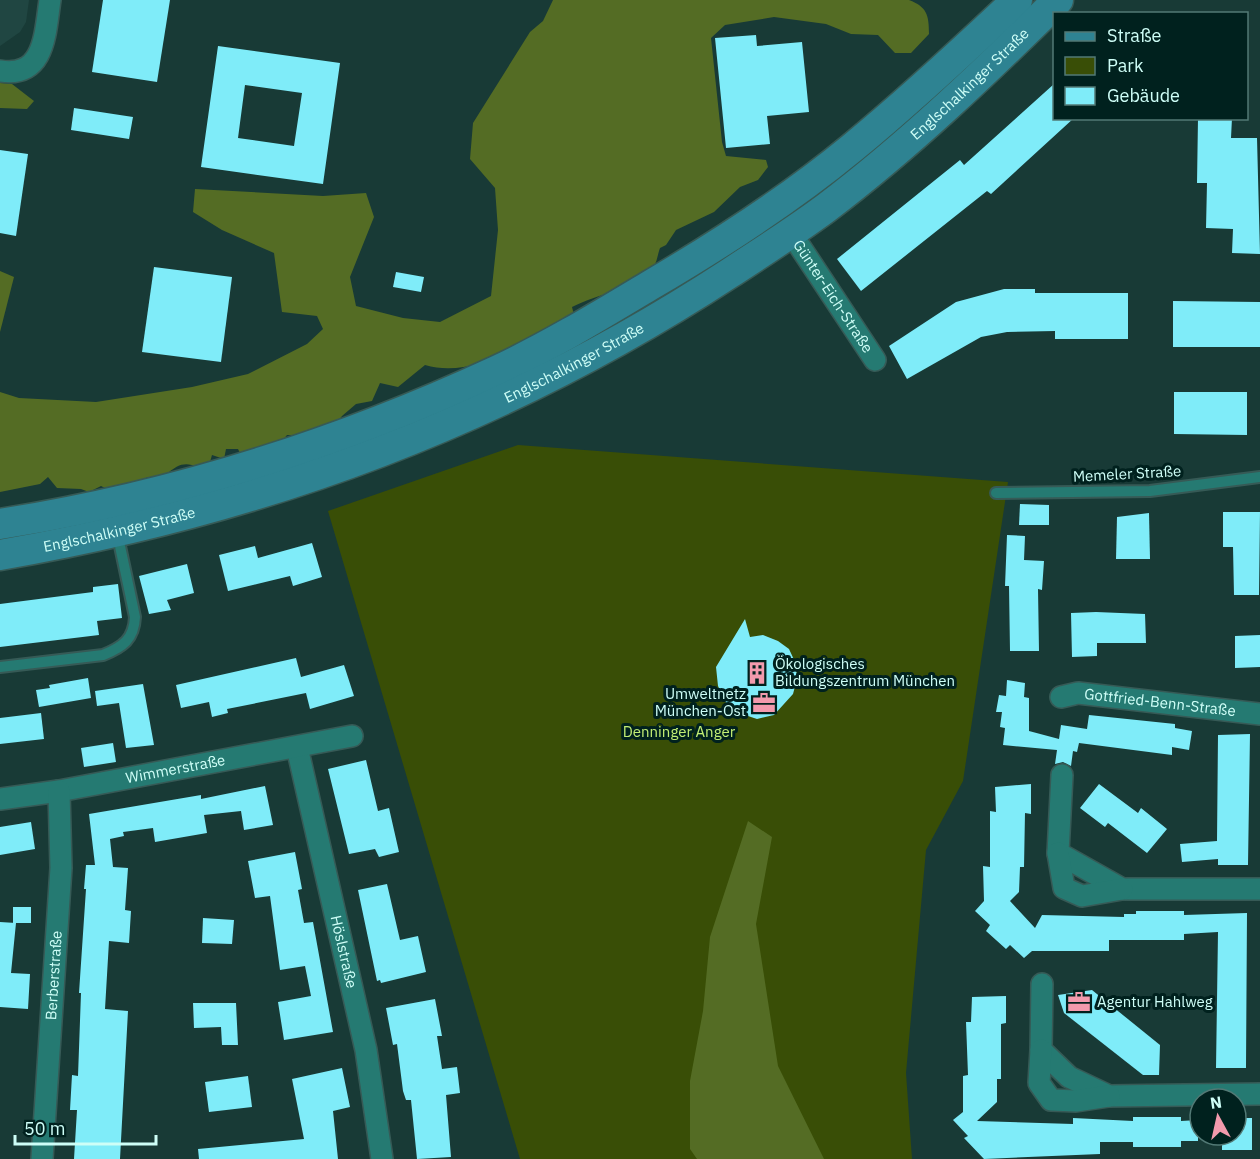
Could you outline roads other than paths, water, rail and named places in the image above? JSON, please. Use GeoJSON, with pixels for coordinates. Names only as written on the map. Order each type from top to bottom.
{"type":"FeatureCollection","features":[{"type":"Feature","properties":{"kind":"main road","name":"Englschalkinger Straße"},"geometry":{"type":"LineString","coordinates":[[0,524],[103,505],[253,465],[414,406],[498,370],[654,283],[764,213],[850,150],[932,79],[1017,0]]}},
{"type":"Feature","properties":{"kind":"main road","name":"Englschalkinger Straße"},"geometry":{"type":"LineString","coordinates":[[0,555],[117,532],[262,494],[427,435],[615,344],[791,233],[827,207],[940,113],[1005,54],[1058,0]]}},
{"type":"Feature","properties":{"kind":"street"},"geometry":{"type":"LineString","coordinates":[[0,71],[12,72],[27,69],[37,59],[50,0]]}},
{"type":"Feature","properties":{"kind":"street","name":"Günter-Eich-Straße"},"geometry":{"type":"LineString","coordinates":[[791,233],[875,360]]}},
{"type":"Feature","properties":{"kind":"street","name":"Gottfried-Benn-Straße"},"geometry":{"type":"LineString","coordinates":[[1061,697],[1078,693],[1260,714]]}},
{"type":"Feature","properties":{"kind":"street","name":"Wimmerstraße"},"geometry":{"type":"LineString","coordinates":[[0,799],[59,792],[352,736]]}},
{"type":"Feature","properties":{"kind":"street","name":"Höslstraße"},"geometry":{"type":"LineString","coordinates":[[297,747],[366,1050],[382,1159]]}},
{"type":"Feature","properties":{"kind":"street"},"geometry":{"type":"LineString","coordinates":[[1062,775],[1058,853],[1122,889],[1260,889]]}},
{"type":"Feature","properties":{"kind":"street","name":"Berberstraße"},"geometry":{"type":"LineString","coordinates":[[42,1159],[61,868],[59,792]]}},
{"type":"Feature","properties":{"kind":"street"},"geometry":{"type":"LineString","coordinates":[[1042,984],[1039,1083],[1051,1100],[1076,1101],[1109,1096],[1260,1094]]}},
{"type":"Feature","properties":{"kind":"street"},"geometry":{"type":"LineString","coordinates":[[1041,1050],[1069,1077],[1109,1096]]}},
{"type":"Feature","properties":{"kind":"lane","name":"Memeler Straße"},"geometry":{"type":"LineString","coordinates":[[996,493],[1150,491],[1260,477]]}},
{"type":"Feature","properties":{"kind":"lane"},"geometry":{"type":"LineString","coordinates":[[0,668],[103,655],[119,649],[130,639],[135,629],[135,617],[117,532]]}},
{"type":"Feature","properties":{"kind":"place","name":"Ökologisches Bildungszentrum München"},"geometry":{"type":"Point","coordinates":[757,673]}},
{"type":"Feature","properties":{"kind":"place","name":"Umweltnetz München-Ost"},"geometry":{"type":"Point","coordinates":[764,703]}},
{"type":"Feature","properties":{"kind":"place","name":"Agentur Hahlweg"},"geometry":{"type":"Point","coordinates":[1079,1002]}},
{"type":"Feature","properties":{"kind":"park label","name":"Denninger Anger"},"geometry":{"type":"Point","coordinates":[679,732]}}]}
